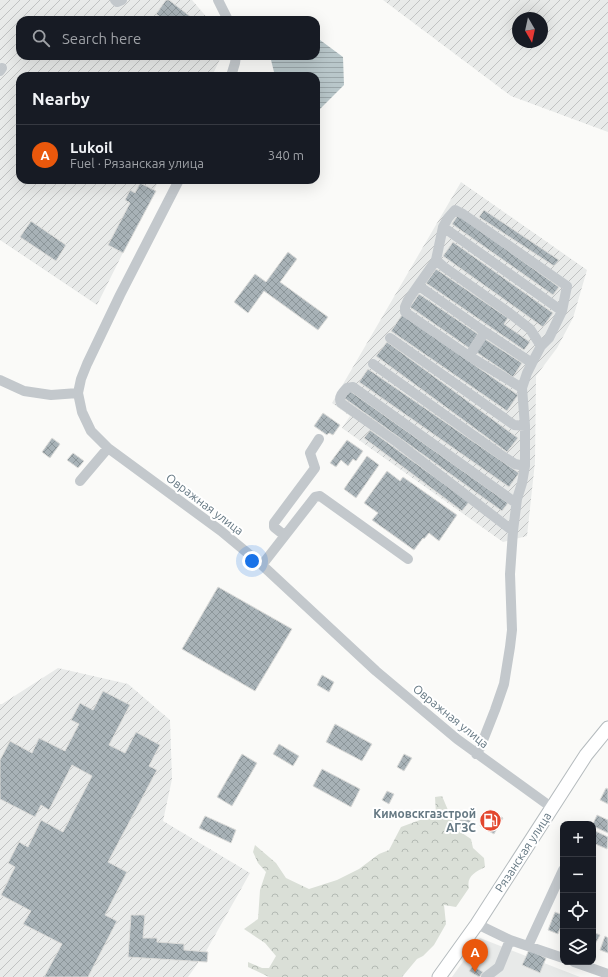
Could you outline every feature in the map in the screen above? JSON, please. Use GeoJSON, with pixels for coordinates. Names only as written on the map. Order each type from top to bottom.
{"type":"FeatureCollection","features":[{"type":"Feature","properties":{"kind":"main road","name":"Рязанская улица"},"geometry":{"type":"LineString","coordinates":[[440,977],[477,924],[586,754],[608,728]]}},
{"type":"Feature","properties":{"kind":"street"},"geometry":{"type":"LineString","coordinates":[[115,0],[117,2],[122,0]]}},
{"type":"Feature","properties":{"kind":"street"},"geometry":{"type":"LineString","coordinates":[[218,0],[226,16]]}},
{"type":"Feature","properties":{"kind":"street"},"geometry":{"type":"LineString","coordinates":[[232,72],[236,60]]}},
{"type":"Feature","properties":{"kind":"street","name":"Овражная улица"},"geometry":{"type":"LineString","coordinates":[[177,184],[87,364],[81,379],[78,393],[82,412],[91,431],[108,448],[221,531],[262,565],[376,670],[457,739],[551,807]]}},
{"type":"Feature","properties":{"kind":"street"},"geometry":{"type":"LineString","coordinates":[[476,754],[490,723],[504,684],[510,647],[512,624],[510,574],[513,531],[516,503],[525,466],[525,426],[522,388],[532,362],[541,346],[549,338],[562,311],[567,286],[464,214],[454,210],[443,227],[436,260],[404,307],[405,312],[469,356],[522,388]]}},
{"type":"Feature","properties":{"kind":"street"},"geometry":{"type":"LineString","coordinates":[[443,227],[562,311]]}},
{"type":"Feature","properties":{"kind":"street"},"geometry":{"type":"LineString","coordinates":[[436,260],[444,268],[530,329],[541,346]]}},
{"type":"Feature","properties":{"kind":"street"},"geometry":{"type":"LineString","coordinates":[[419,286],[485,332],[532,362]]}},
{"type":"Feature","properties":{"kind":"street"},"geometry":{"type":"LineString","coordinates":[[469,356],[485,332]]}},
{"type":"Feature","properties":{"kind":"street"},"geometry":{"type":"LineString","coordinates":[[390,338],[514,425],[525,426]]}},
{"type":"Feature","properties":{"kind":"street"},"geometry":{"type":"LineString","coordinates":[[373,364],[504,457],[515,464],[525,466]]}},
{"type":"Feature","properties":{"kind":"street"},"geometry":{"type":"LineString","coordinates":[[0,380],[24,391],[51,395],[78,393]]}},
{"type":"Feature","properties":{"kind":"street"},"geometry":{"type":"LineString","coordinates":[[513,531],[341,402],[341,396],[347,388],[353,387],[516,503]]}},
{"type":"Feature","properties":{"kind":"street"},"geometry":{"type":"LineString","coordinates":[[284,536],[274,526],[274,523],[314,468],[310,453],[319,439]]}},
{"type":"Feature","properties":{"kind":"street"},"geometry":{"type":"LineString","coordinates":[[80,481],[108,448]]}},
{"type":"Feature","properties":{"kind":"street"},"geometry":{"type":"LineString","coordinates":[[262,565],[315,497],[320,496],[408,559]]}},
{"type":"Feature","properties":{"kind":"street"},"geometry":{"type":"LineString","coordinates":[[528,946],[560,877]]}},
{"type":"Feature","properties":{"kind":"street"},"geometry":{"type":"LineString","coordinates":[[477,924],[510,940],[560,957]]}},
{"type":"Feature","properties":{"kind":"street"},"geometry":{"type":"LineString","coordinates":[[486,977],[499,967],[510,940]]}},
{"type":"Feature","properties":{"kind":"street"},"geometry":{"type":"LineString","coordinates":[[582,965],[608,974]]}},
{"type":"Feature","properties":{"kind":"shaded area"},"geometry":{"type":"Polygon","coordinates":[[[0,0],[192,0],[206,16],[16,16],[16,60],[220,60],[214,72],[16,72],[16,184],[157,184],[97,305],[0,240],[0,0]]]}},
{"type":"Feature","properties":{"kind":"shaded area"},"geometry":{"type":"Polygon","coordinates":[[[383,0],[608,0],[608,132],[511,96],[383,0]]]}},
{"type":"Feature","properties":{"kind":"shaded area"},"geometry":{"type":"Polygon","coordinates":[[[320,40],[343,57],[344,85],[320,109],[320,72],[274,72],[271,60],[320,60],[320,40]]]}},
{"type":"Feature","properties":{"kind":"shaded area"},"geometry":{"type":"Polygon","coordinates":[[[461,182],[587,270],[573,318],[557,348],[536,376],[535,462],[527,536],[503,542],[342,428],[350,416],[332,403],[461,182]]]}},
{"type":"Feature","properties":{"kind":"shaded area"},"geometry":{"type":"Polygon","coordinates":[[[58,668],[128,684],[170,720],[172,779],[163,821],[250,873],[205,953],[188,977],[0,977],[0,704],[58,668]]]}},
{"type":"Feature","properties":{"kind":"shaded area"},"geometry":{"type":"Polygon","coordinates":[[[480,938],[580,977],[452,977],[480,938]]]}},
{"type":"Feature","properties":{"kind":"green space"},"geometry":{"type":"Polygon","coordinates":[[[442,796],[456,829],[471,839],[473,848],[484,858],[485,867],[472,875],[468,884],[469,888],[456,907],[444,905],[446,924],[434,945],[423,956],[417,959],[402,977],[269,977],[248,967],[248,962],[262,968],[269,968],[276,956],[265,943],[244,929],[258,919],[260,890],[266,872],[258,863],[253,852],[255,845],[276,863],[286,878],[309,889],[337,880],[359,869],[379,854],[389,850],[401,827],[436,814],[435,797],[442,796]]]}},
{"type":"Feature","properties":{"kind":"building"},"geometry":{"type":"Polygon","coordinates":[[[166,0],[169,0],[190,16],[159,16],[156,14],[166,0]]]}},
{"type":"Feature","properties":{"kind":"building"},"geometry":{"type":"Polygon","coordinates":[[[140,184],[156,191],[123,253],[108,245],[130,203],[125,200],[130,190],[135,193],[140,184]]]}},
{"type":"Feature","properties":{"kind":"building"},"geometry":{"type":"Polygon","coordinates":[[[484,210],[559,260],[554,266],[479,217],[484,210]]]}},
{"type":"Feature","properties":{"kind":"building"},"geometry":{"type":"Polygon","coordinates":[[[458,215],[559,287],[553,295],[452,224],[458,215]]]}},
{"type":"Feature","properties":{"kind":"building"},"geometry":{"type":"Polygon","coordinates":[[[31,221],[66,245],[56,261],[20,237],[31,221]]]}},
{"type":"Feature","properties":{"kind":"building"},"geometry":{"type":"Polygon","coordinates":[[[453,242],[553,313],[543,327],[443,256],[453,242]]]}},
{"type":"Feature","properties":{"kind":"building"},"geometry":{"type":"Polygon","coordinates":[[[288,252],[297,259],[280,282],[328,317],[318,330],[264,291],[248,313],[234,302],[255,274],[266,282],[288,252]]]}},
{"type":"Feature","properties":{"kind":"building"},"geometry":{"type":"Polygon","coordinates":[[[436,269],[508,318],[504,324],[530,342],[524,350],[426,283],[436,269]]]}},
{"type":"Feature","properties":{"kind":"building"},"geometry":{"type":"Polygon","coordinates":[[[419,294],[478,334],[469,348],[410,307],[419,294]]]}},
{"type":"Feature","properties":{"kind":"building"},"geometry":{"type":"Polygon","coordinates":[[[402,315],[518,395],[507,411],[391,331],[402,315]]]}},
{"type":"Feature","properties":{"kind":"building"},"geometry":{"type":"Polygon","coordinates":[[[485,339],[522,363],[513,377],[476,352],[485,339]]]}},
{"type":"Feature","properties":{"kind":"building"},"geometry":{"type":"Polygon","coordinates":[[[387,342],[518,438],[507,452],[376,356],[387,342]]]}},
{"type":"Feature","properties":{"kind":"building"},"geometry":{"type":"Polygon","coordinates":[[[368,369],[519,473],[509,487],[359,382],[368,369]]]}},
{"type":"Feature","properties":{"kind":"building"},"geometry":{"type":"Polygon","coordinates":[[[350,391],[508,503],[502,511],[344,398],[350,391]]]}},
{"type":"Feature","properties":{"kind":"building"},"geometry":{"type":"Polygon","coordinates":[[[323,413],[340,425],[333,435],[329,433],[327,435],[314,426],[323,413]]]}},
{"type":"Feature","properties":{"kind":"building"},"geometry":{"type":"Polygon","coordinates":[[[370,430],[469,502],[462,511],[364,438],[370,430]]]}},
{"type":"Feature","properties":{"kind":"building"},"geometry":{"type":"Polygon","coordinates":[[[52,438],[60,444],[50,458],[42,452],[52,438]]]}},
{"type":"Feature","properties":{"kind":"building"},"geometry":{"type":"Polygon","coordinates":[[[347,440],[363,451],[356,461],[353,459],[348,466],[341,460],[336,467],[330,463],[347,440]]]}},
{"type":"Feature","properties":{"kind":"building"},"geometry":{"type":"Polygon","coordinates":[[[73,453],[84,461],[78,468],[67,460],[73,453]]]}},
{"type":"Feature","properties":{"kind":"building"},"geometry":{"type":"Polygon","coordinates":[[[367,456],[379,465],[356,498],[344,489],[367,456]]]}},
{"type":"Feature","properties":{"kind":"building"},"geometry":{"type":"Polygon","coordinates":[[[387,471],[400,481],[403,477],[457,515],[439,541],[429,533],[414,550],[372,520],[378,513],[364,503],[387,471]]]}},
{"type":"Feature","properties":{"kind":"building"},"geometry":{"type":"Polygon","coordinates":[[[218,587],[292,629],[255,691],[182,649],[218,587]]]}},
{"type":"Feature","properties":{"kind":"building"},"geometry":{"type":"Polygon","coordinates":[[[322,675],[334,682],[329,692],[317,685],[322,675]]]}},
{"type":"Feature","properties":{"kind":"building"},"geometry":{"type":"Polygon","coordinates":[[[103,691],[130,705],[109,745],[125,753],[136,732],[160,745],[149,766],[157,770],[108,862],[127,872],[105,915],[117,921],[88,977],[44,977],[62,944],[23,924],[31,911],[1,895],[15,867],[8,863],[19,842],[28,847],[41,820],[63,832],[92,776],[72,765],[49,810],[41,805],[35,817],[0,799],[0,760],[10,741],[32,753],[39,738],[65,751],[79,724],[71,720],[80,703],[93,710],[103,691]]]}},
{"type":"Feature","properties":{"kind":"building"},"geometry":{"type":"Polygon","coordinates":[[[335,724],[372,744],[362,761],[326,742],[335,724]]]}},
{"type":"Feature","properties":{"kind":"building"},"geometry":{"type":"Polygon","coordinates":[[[279,744],[299,756],[293,766],[273,754],[279,744]]]}},
{"type":"Feature","properties":{"kind":"building"},"geometry":{"type":"Polygon","coordinates":[[[242,754],[257,763],[232,806],[217,797],[242,754]]]}},
{"type":"Feature","properties":{"kind":"building"},"geometry":{"type":"Polygon","coordinates":[[[404,754],[412,758],[404,771],[397,767],[404,754]]]}},
{"type":"Feature","properties":{"kind":"building"},"geometry":{"type":"Polygon","coordinates":[[[322,769],[360,789],[351,807],[313,786],[322,769]]]}},
{"type":"Feature","properties":{"kind":"building"},"geometry":{"type":"Polygon","coordinates":[[[606,788],[608,789],[608,804],[600,800],[606,788]]]}},
{"type":"Feature","properties":{"kind":"building"},"geometry":{"type":"Polygon","coordinates":[[[387,791],[394,794],[389,804],[382,800],[387,791]]]}},
{"type":"Feature","properties":{"kind":"building"},"geometry":{"type":"Polygon","coordinates":[[[489,810],[503,818],[494,834],[480,826],[489,810]]]}},
{"type":"Feature","properties":{"kind":"building"},"geometry":{"type":"Polygon","coordinates":[[[597,815],[608,820],[608,833],[596,827],[596,821],[594,821],[597,815]]]}},
{"type":"Feature","properties":{"kind":"building"},"geometry":{"type":"Polygon","coordinates":[[[205,816],[236,830],[231,843],[199,828],[205,816]]]}},
{"type":"Feature","properties":{"kind":"building"},"geometry":{"type":"Polygon","coordinates":[[[460,820],[470,820],[471,830],[461,831],[460,820]]]}},
{"type":"Feature","properties":{"kind":"building"},"geometry":{"type":"Polygon","coordinates":[[[596,831],[608,837],[607,849],[596,844],[596,831]]]}},
{"type":"Feature","properties":{"kind":"building"},"geometry":{"type":"Polygon","coordinates":[[[555,912],[560,914],[560,928],[558,934],[548,930],[555,912]]]}},
{"type":"Feature","properties":{"kind":"building"},"geometry":{"type":"Polygon","coordinates":[[[131,915],[145,915],[143,938],[157,938],[157,942],[184,944],[184,950],[208,952],[207,962],[128,957],[131,915]]]}},
{"type":"Feature","properties":{"kind":"building"},"geometry":{"type":"Polygon","coordinates":[[[596,933],[600,935],[596,942],[596,933]]]}},
{"type":"Feature","properties":{"kind":"building"},"geometry":{"type":"Polygon","coordinates":[[[605,936],[608,938],[608,953],[600,950],[605,936]]]}},
{"type":"Feature","properties":{"kind":"building"},"geometry":{"type":"Polygon","coordinates":[[[529,950],[546,958],[540,973],[522,965],[529,950]]]}},
{"type":"Feature","properties":{"kind":"building"},"geometry":{"type":"Polygon","coordinates":[[[473,966],[483,972],[479,977],[469,971],[473,966]]]}},
{"type":"Feature","properties":{"kind":"place","name":"Кимовскгазстрой АГЗС"},"geometry":{"type":"Point","coordinates":[491,820]}},
{"type":"Feature","properties":{"kind":"place","name":"Lukoil"},"geometry":{"type":"Point","coordinates":[475,972]}}]}
